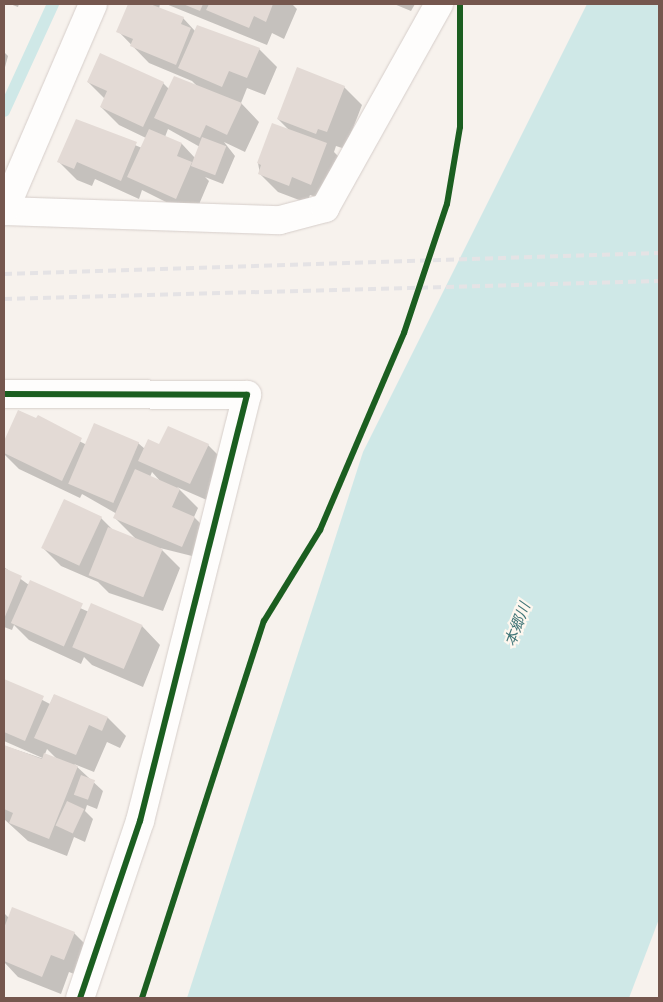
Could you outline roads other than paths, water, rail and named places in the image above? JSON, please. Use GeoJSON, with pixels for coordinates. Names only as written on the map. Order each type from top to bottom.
{"type":"FeatureCollection","features":[{"type":"Feature","properties":{"kind":"street"},"geometry":{"type":"LineString","coordinates":[[94,4],[4,211],[280,220],[326,208],[439,4]]}},
{"type":"Feature","properties":{"kind":"street"},"geometry":{"type":"LineString","coordinates":[[4,394],[247,395],[140,821],[80,998]]}},
{"type":"Feature","properties":{"kind":"water","name":"本郷川"},"geometry":{"type":"Polygon","coordinates":[[[587,4],[659,4],[659,919],[629,998],[187,998],[363,452],[587,4]]]}},
{"type":"Feature","properties":{"kind":"waterway"},"geometry":{"type":"LineString","coordinates":[[4,111],[53,4]]}},
{"type":"Feature","properties":{"kind":"railway"},"geometry":{"type":"LineString","coordinates":[[4,274],[659,253]]}},
{"type":"Feature","properties":{"kind":"railway"},"geometry":{"type":"LineString","coordinates":[[4,299],[659,281]]}}]}
